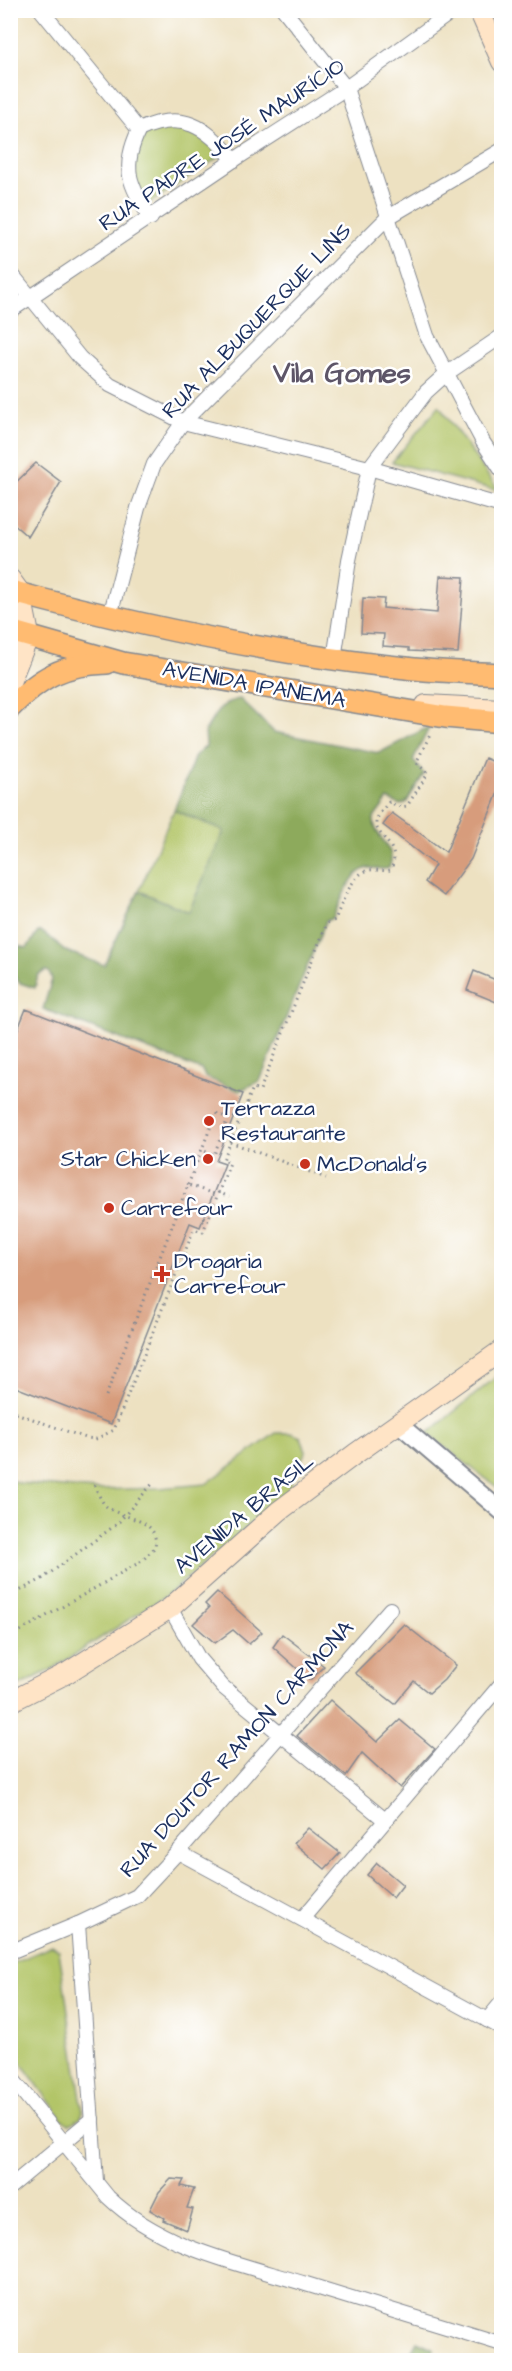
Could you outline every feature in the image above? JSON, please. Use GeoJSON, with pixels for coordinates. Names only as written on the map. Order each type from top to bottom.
{"type":"FeatureCollection","features":[{"type":"Feature","properties":{"kind":"main road"},"geometry":{"type":"LineString","coordinates":[[479,10],[501,62]]}},
{"type":"Feature","properties":{"kind":"main road"},"geometry":{"type":"LineString","coordinates":[[10,682],[20,633],[14,588]]}},
{"type":"Feature","properties":{"kind":"main road","name":"AVENIDA IPANEMA"},"geometry":{"type":"LineString","coordinates":[[14,588],[110,616],[226,642],[407,668],[501,674]]}},
{"type":"Feature","properties":{"kind":"main road","name":"AVENIDA IPANEMA"},"geometry":{"type":"LineString","coordinates":[[20,633],[123,663],[445,717],[501,722]]}},
{"type":"Feature","properties":{"kind":"main road"},"geometry":{"type":"LineString","coordinates":[[10,708],[31,688],[59,670],[89,664],[123,663]]}},
{"type":"Feature","properties":{"kind":"main road"},"geometry":{"type":"LineString","coordinates":[[407,668],[501,684]]}},
{"type":"Feature","properties":{"kind":"main road"},"geometry":{"type":"LineString","coordinates":[[346,700],[501,709]]}},
{"type":"Feature","properties":{"kind":"main road","name":"AVENIDA BRASIL"},"geometry":{"type":"LineString","coordinates":[[10,1702],[66,1673],[170,1608],[279,1511],[501,1350]]}},
{"type":"Feature","properties":{"kind":"street"},"geometry":{"type":"LineString","coordinates":[[41,10],[139,130]]}},
{"type":"Feature","properties":{"kind":"street"},"geometry":{"type":"LineString","coordinates":[[284,10],[346,88],[427,336],[483,442],[501,471]]}},
{"type":"Feature","properties":{"kind":"street","name":"RUA PADRE JOSÉ MAURÍCIO"},"geometry":{"type":"LineString","coordinates":[[10,311],[234,160],[346,88],[454,10]]}},
{"type":"Feature","properties":{"kind":"street"},"geometry":{"type":"LineString","coordinates":[[151,218],[137,199],[129,181],[128,161],[132,144],[139,130],[158,122],[175,120],[187,122],[213,137],[234,160]]}},
{"type":"Feature","properties":{"kind":"street","name":"RUA ALBUQUERQUE LINS"},"geometry":{"type":"LineString","coordinates":[[110,616],[138,508],[154,464],[183,422],[387,218],[501,150]]}},
{"type":"Feature","properties":{"kind":"street"},"geometry":{"type":"LineString","coordinates":[[10,272],[80,358],[110,385],[183,422],[369,468],[501,506]]}},
{"type":"Feature","properties":{"kind":"street"},"geometry":{"type":"LineString","coordinates":[[334,659],[349,560],[369,468],[426,392],[446,374],[501,336]]}},
{"type":"Feature","properties":{"kind":"street"},"geometry":{"type":"LineString","coordinates":[[399,1424],[501,1512]]}},
{"type":"Feature","properties":{"kind":"street"},"geometry":{"type":"LineString","coordinates":[[170,1608],[200,1659],[223,1687],[385,1820]]}},
{"type":"Feature","properties":{"kind":"street","name":"RUA DOUTOR RAMON CARMONA"},"geometry":{"type":"LineString","coordinates":[[10,1952],[78,1924],[137,1896],[390,1609]]}},
{"type":"Feature","properties":{"kind":"street"},"geometry":{"type":"LineString","coordinates":[[302,1919],[501,1683]]}},
{"type":"Feature","properties":{"kind":"street"},"geometry":{"type":"LineString","coordinates":[[178,1852],[501,2028]]}},
{"type":"Feature","properties":{"kind":"street"},"geometry":{"type":"LineString","coordinates":[[78,1924],[96,2181]]}},
{"type":"Feature","properties":{"kind":"street"},"geometry":{"type":"LineString","coordinates":[[487,2020],[501,2002]]}},
{"type":"Feature","properties":{"kind":"street"},"geometry":{"type":"LineString","coordinates":[[10,2076],[96,2181],[124,2212],[144,2226],[195,2250],[501,2344]]}},
{"type":"Feature","properties":{"kind":"street"},"geometry":{"type":"LineString","coordinates":[[10,2187],[92,2119]]}},
{"type":"Feature","properties":{"kind":"path"},"geometry":{"type":"LineString","coordinates":[[10,1411],[86,1438],[96,1439],[114,1430],[194,1229],[203,1232],[230,1163],[223,1160],[230,1142],[253,1088],[260,1090],[327,923],[335,920],[348,892],[359,876],[366,871],[390,870],[394,864],[391,845],[376,826],[378,817],[389,802],[400,807],[407,806],[427,775],[426,771],[418,765],[418,756],[438,720],[445,717]]}},
{"type":"Feature","properties":{"kind":"path"},"geometry":{"type":"LineString","coordinates":[[106,1396],[216,1113],[228,1118],[214,1155],[202,1150]]}},
{"type":"Feature","properties":{"kind":"path"},"geometry":{"type":"LineString","coordinates":[[230,1142],[326,1178]]}},
{"type":"Feature","properties":{"kind":"path"},"geometry":{"type":"LineString","coordinates":[[188,1185],[229,1197]]}},
{"type":"Feature","properties":{"kind":"path"},"geometry":{"type":"LineString","coordinates":[[10,1637],[142,1561],[151,1554],[155,1547],[154,1534],[141,1521],[106,1506],[93,1482]]}},
{"type":"Feature","properties":{"kind":"path"},"geometry":{"type":"LineString","coordinates":[[10,1596],[42,1579],[94,1542],[127,1515],[154,1482]]}},
{"type":"Feature","properties":{"kind":"green space"},"geometry":{"type":"Polygon","coordinates":[[[160,126],[195,132],[222,155],[147,205],[134,180],[136,146],[143,135],[160,126]]]}},
{"type":"Feature","properties":{"kind":"green space"},"geometry":{"type":"Polygon","coordinates":[[[439,406],[499,491],[392,462],[439,406]]]}},
{"type":"Feature","properties":{"kind":"green space"},"geometry":{"type":"Polygon","coordinates":[[[240,699],[274,732],[379,753],[430,726],[413,760],[424,774],[406,803],[400,805],[388,799],[374,818],[374,825],[391,854],[389,868],[365,869],[350,883],[333,918],[326,921],[260,1081],[239,1091],[205,1077],[202,1070],[43,1009],[52,979],[48,971],[38,975],[35,988],[20,983],[11,973],[10,944],[27,948],[38,932],[42,932],[63,950],[104,965],[139,891],[189,912],[224,831],[174,810],[195,756],[206,746],[205,731],[223,706],[240,699]]]}},
{"type":"Feature","properties":{"kind":"green space"},"geometry":{"type":"Polygon","coordinates":[[[174,810],[224,831],[189,912],[139,891],[174,810]]]}},
{"type":"Feature","properties":{"kind":"green space"},"geometry":{"type":"Polygon","coordinates":[[[501,1373],[501,1490],[427,1434],[501,1373]]]}},
{"type":"Feature","properties":{"kind":"green space"},"geometry":{"type":"Polygon","coordinates":[[[276,1433],[291,1433],[301,1437],[306,1452],[296,1468],[294,1477],[290,1478],[292,1489],[167,1595],[54,1668],[11,1690],[11,1480],[19,1483],[96,1490],[206,1484],[276,1433]]]}},
{"type":"Feature","properties":{"kind":"green space"},"geometry":{"type":"Polygon","coordinates":[[[52,1946],[59,1951],[83,2112],[81,2118],[69,2124],[63,2120],[11,2049],[11,1964],[52,1946]]]}},
{"type":"Feature","properties":{"kind":"green space"},"geometry":{"type":"Polygon","coordinates":[[[417,2341],[434,2349],[430,2360],[406,2360],[417,2341]]]}},
{"type":"Feature","properties":{"kind":"building"},"geometry":{"type":"Polygon","coordinates":[[[36,463],[61,482],[28,537],[10,521],[10,488],[36,463]]]}},
{"type":"Feature","properties":{"kind":"building"},"geometry":{"type":"Polygon","coordinates":[[[440,576],[464,577],[458,653],[409,651],[409,648],[383,646],[384,634],[361,633],[363,598],[384,599],[383,608],[437,613],[440,576]]]}},
{"type":"Feature","properties":{"kind":"building"},"geometry":{"type":"Polygon","coordinates":[[[485,758],[501,765],[501,785],[471,859],[444,896],[425,882],[435,865],[383,825],[392,813],[446,852],[485,758]]]}},
{"type":"Feature","properties":{"kind":"building"},"geometry":{"type":"Polygon","coordinates":[[[474,971],[501,982],[501,1004],[467,990],[474,971]]]}},
{"type":"Feature","properties":{"kind":"building","name":"Carrefour"},"geometry":{"type":"Polygon","coordinates":[[[26,1009],[243,1094],[216,1161],[225,1164],[200,1227],[190,1223],[111,1424],[10,1385],[10,1049],[26,1009]]]}},
{"type":"Feature","properties":{"kind":"building"},"geometry":{"type":"Polygon","coordinates":[[[217,1592],[262,1632],[249,1644],[233,1630],[215,1643],[193,1624],[209,1608],[205,1604],[217,1592]]]}},
{"type":"Feature","properties":{"kind":"building"},"geometry":{"type":"Polygon","coordinates":[[[404,1624],[456,1665],[429,1693],[414,1681],[395,1704],[355,1673],[404,1624]]]}},
{"type":"Feature","properties":{"kind":"building"},"geometry":{"type":"Polygon","coordinates":[[[282,1634],[324,1666],[310,1680],[273,1647],[282,1634]]]}},
{"type":"Feature","properties":{"kind":"building"},"geometry":{"type":"Polygon","coordinates":[[[330,1700],[377,1742],[400,1720],[435,1749],[400,1788],[362,1753],[346,1776],[297,1736],[330,1700]]]}},
{"type":"Feature","properties":{"kind":"building"},"geometry":{"type":"Polygon","coordinates":[[[308,1828],[340,1853],[325,1869],[294,1843],[308,1828]]]}},
{"type":"Feature","properties":{"kind":"building"},"geometry":{"type":"Polygon","coordinates":[[[377,1863],[403,1885],[393,1898],[367,1875],[377,1863]]]}},
{"type":"Feature","properties":{"kind":"building"},"geometry":{"type":"Polygon","coordinates":[[[171,2179],[184,2180],[181,2186],[194,2189],[187,2208],[193,2209],[187,2230],[163,2220],[164,2218],[150,2210],[159,2192],[171,2179]]]}},
{"type":"Feature","properties":{"kind":"place","name":"Terrazza Restaurante"},"geometry":{"type":"Point","coordinates":[209,1121]}},
{"type":"Feature","properties":{"kind":"place","name":"Star Chicken"},"geometry":{"type":"Point","coordinates":[208,1159]}},
{"type":"Feature","properties":{"kind":"place","name":"McDonald's"},"geometry":{"type":"Point","coordinates":[305,1164]}},
{"type":"Feature","properties":{"kind":"place","name":"Carrefour"},"geometry":{"type":"Point","coordinates":[109,1208]}},
{"type":"Feature","properties":{"kind":"place","name":"Drogaria Carrefour"},"geometry":{"type":"Point","coordinates":[162,1274]}},
{"type":"Feature","properties":{"kind":"district","name":"Vila Gomes"},"geometry":{"type":"Point","coordinates":[342,373]}}]}
